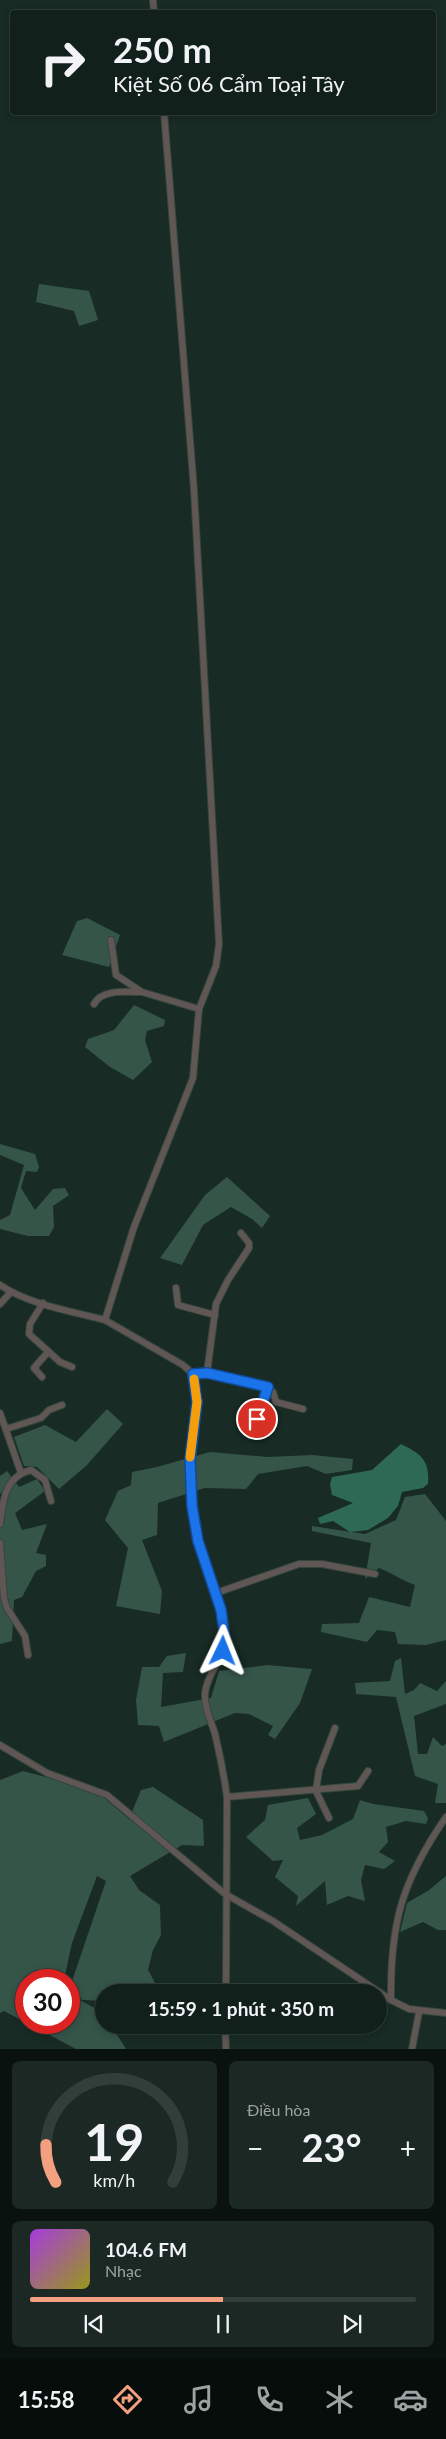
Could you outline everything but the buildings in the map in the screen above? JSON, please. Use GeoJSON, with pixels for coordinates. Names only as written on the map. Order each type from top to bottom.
{"type":"FeatureCollection","features":[{"type":"Feature","properties":{"kind":"street"},"geometry":{"type":"LineString","coordinates":[[106,1320],[134,1227],[193,1078],[199,1009],[216,966],[219,944],[194,490],[164,115]]}},
{"type":"Feature","properties":{"kind":"street"},"geometry":{"type":"LineString","coordinates":[[111,940],[116,975],[142,992],[199,1009]]}},
{"type":"Feature","properties":{"kind":"street"},"geometry":{"type":"LineString","coordinates":[[94,1004],[96,999],[115,992],[142,992]]}},
{"type":"Feature","properties":{"kind":"street"},"geometry":{"type":"LineString","coordinates":[[207,1373],[216,1304],[228,1280],[249,1248],[249,1243],[241,1233]]}},
{"type":"Feature","properties":{"kind":"street"},"geometry":{"type":"LineString","coordinates":[[0,1285],[11,1292],[43,1303],[106,1320],[183,1365],[193,1374],[197,1402],[190,1460],[192,1506],[198,1541],[221,1610],[225,1639],[223,1651],[208,1679],[205,1695],[206,1712],[213,1726],[223,1765],[227,1797],[226,1984]]}},
{"type":"Feature","properties":{"kind":"street"},"geometry":{"type":"LineString","coordinates":[[176,1288],[178,1305],[215,1315]]}},
{"type":"Feature","properties":{"kind":"street"},"geometry":{"type":"LineString","coordinates":[[0,1304],[11,1292]]}},
{"type":"Feature","properties":{"kind":"street"},"geometry":{"type":"LineString","coordinates":[[43,1303],[30,1324],[28,1334],[60,1362],[72,1367]]}},
{"type":"Feature","properties":{"kind":"street"},"geometry":{"type":"LineString","coordinates":[[42,1377],[34,1368],[48,1352]]}},
{"type":"Feature","properties":{"kind":"street"},"geometry":{"type":"LineString","coordinates":[[193,1374],[207,1373],[268,1387],[273,1392],[276,1402],[303,1409]]}},
{"type":"Feature","properties":{"kind":"street"},"geometry":{"type":"LineString","coordinates":[[250,1418],[254,1420],[260,1416],[268,1387]]}},
{"type":"Feature","properties":{"kind":"street"},"geometry":{"type":"LineString","coordinates":[[6,1429],[41,1418],[50,1410],[62,1405]]}},
{"type":"Feature","properties":{"kind":"street"},"geometry":{"type":"LineString","coordinates":[[0,1413],[21,1472]]}},
{"type":"Feature","properties":{"kind":"street"},"geometry":{"type":"LineString","coordinates":[[0,1524],[1,1503],[12,1480],[21,1472],[31,1470],[39,1474],[45,1480],[51,1501]]}},
{"type":"Feature","properties":{"kind":"street"},"geometry":{"type":"LineString","coordinates":[[0,1543],[4,1598],[7,1608],[25,1636],[28,1654]]}},
{"type":"Feature","properties":{"kind":"street"},"geometry":{"type":"LineString","coordinates":[[216,1593],[299,1564],[322,1564],[376,1574]]}},
{"type":"Feature","properties":{"kind":"street"},"geometry":{"type":"LineString","coordinates":[[328,1818],[316,1791],[319,1770],[335,1728]]}},
{"type":"Feature","properties":{"kind":"street"},"geometry":{"type":"LineString","coordinates":[[0,1745],[47,1773],[107,1795],[225,1894],[273,1922],[391,2000],[419,2012],[446,2013]]}},
{"type":"Feature","properties":{"kind":"street"},"geometry":{"type":"LineString","coordinates":[[227,1797],[358,1786],[368,1771]]}},
{"type":"Feature","properties":{"kind":"street"},"geometry":{"type":"LineString","coordinates":[[391,2000],[393,1935],[404,1895],[411,1875],[445,1821]]}},
{"type":"Feature","properties":{"kind":"street"},"geometry":{"type":"LineString","coordinates":[[412,2049],[419,2012]]}},
{"type":"Feature","properties":{"kind":"street"},"geometry":{"type":"LineString","coordinates":[[225,2034],[226,2049]]}},
{"type":"Feature","properties":{"kind":"shaded area"},"geometry":{"type":"Polygon","coordinates":[[[39,284],[89,291],[98,320],[79,326],[74,311],[36,302],[39,284]]]}},
{"type":"Feature","properties":{"kind":"shaded area"},"geometry":{"type":"Polygon","coordinates":[[[87,918],[120,935],[109,967],[62,955],[77,921],[87,918]]]}},
{"type":"Feature","properties":{"kind":"shaded area"},"geometry":{"type":"Polygon","coordinates":[[[134,1005],[165,1020],[164,1026],[147,1031],[145,1040],[152,1062],[133,1080],[110,1067],[85,1047],[88,1039],[114,1030],[134,1005]]]}},
{"type":"Feature","properties":{"kind":"shaded area"},"geometry":{"type":"Polygon","coordinates":[[[0,1144],[35,1154],[39,1167],[37,1172],[26,1171],[21,1188],[35,1210],[53,1189],[65,1188],[69,1195],[53,1206],[54,1227],[49,1236],[28,1236],[0,1229],[0,1220],[10,1215],[24,1165],[0,1155],[0,1144]]]}},
{"type":"Feature","properties":{"kind":"shaded area"},"geometry":{"type":"Polygon","coordinates":[[[227,1177],[270,1216],[262,1228],[252,1219],[231,1207],[203,1225],[182,1265],[160,1258],[205,1195],[227,1177]]]}},
{"type":"Feature","properties":{"kind":"shaded area"},"geometry":{"type":"Polygon","coordinates":[[[107,1409],[123,1424],[86,1466],[59,1489],[37,1467],[24,1466],[14,1437],[45,1425],[76,1442],[107,1409]]]}},
{"type":"Feature","properties":{"kind":"shaded area"},"geometry":{"type":"Polygon","coordinates":[[[401,1444],[414,1451],[426,1463],[428,1484],[423,1488],[402,1492],[398,1506],[388,1518],[368,1530],[350,1532],[333,1521],[320,1524],[318,1518],[353,1503],[332,1495],[330,1484],[332,1477],[372,1470],[401,1444]]]}},
{"type":"Feature","properties":{"kind":"shaded area"},"geometry":{"type":"Polygon","coordinates":[[[210,1452],[268,1457],[312,1455],[353,1459],[352,1470],[326,1474],[307,1466],[258,1474],[246,1489],[205,1488],[158,1503],[157,1535],[142,1540],[162,1591],[160,1614],[116,1606],[128,1548],[105,1520],[118,1491],[131,1485],[132,1472],[210,1452]]]}},
{"type":"Feature","properties":{"kind":"shaded area"},"geometry":{"type":"Polygon","coordinates":[[[7,1471],[19,1487],[37,1479],[45,1491],[15,1513],[22,1530],[47,1524],[36,1553],[46,1555],[46,1566],[36,1571],[22,1597],[14,1600],[12,1641],[0,1644],[0,1507],[7,1505],[0,1492],[0,1476],[7,1471]]]}},
{"type":"Feature","properties":{"kind":"shaded area"},"geometry":{"type":"Polygon","coordinates":[[[425,1494],[446,1521],[446,1640],[426,1645],[398,1644],[395,1632],[377,1630],[367,1642],[321,1632],[322,1624],[359,1623],[369,1597],[410,1607],[415,1585],[379,1568],[365,1579],[371,1543],[312,1531],[312,1526],[365,1534],[396,1520],[405,1497],[425,1494]]]}},
{"type":"Feature","properties":{"kind":"shaded area"},"geometry":{"type":"Polygon","coordinates":[[[186,1653],[183,1672],[163,1673],[161,1707],[211,1698],[219,1671],[267,1665],[312,1669],[300,1703],[275,1739],[268,1735],[273,1726],[249,1714],[235,1713],[164,1742],[159,1726],[138,1725],[136,1700],[142,1667],[159,1667],[167,1656],[186,1653]]]}},
{"type":"Feature","properties":{"kind":"shaded area"},"geometry":{"type":"Polygon","coordinates":[[[401,1658],[405,1694],[414,1690],[420,1683],[437,1691],[446,1681],[446,1704],[414,1716],[418,1754],[427,1754],[433,1737],[442,1746],[446,1744],[446,1803],[435,1803],[438,1784],[415,1776],[396,1697],[356,1694],[355,1683],[390,1681],[395,1661],[401,1658]]]}},
{"type":"Feature","properties":{"kind":"shaded area"},"geometry":{"type":"Polygon","coordinates":[[[23,1771],[95,1790],[129,1819],[141,1790],[153,1787],[203,1820],[204,1846],[182,1845],[130,1876],[139,1890],[160,1905],[161,1935],[153,1950],[148,1970],[156,1984],[95,1984],[95,2001],[82,2000],[80,1997],[80,1969],[76,1969],[106,1881],[97,1876],[72,1943],[66,1969],[15,1969],[15,2017],[4,2011],[0,2013],[0,1780],[23,1771]]]}},
{"type":"Feature","properties":{"kind":"shaded area"},"geometry":{"type":"Polygon","coordinates":[[[308,1798],[316,1814],[297,1828],[300,1840],[322,1835],[353,1819],[360,1800],[373,1804],[424,1811],[428,1818],[426,1824],[406,1821],[386,1827],[388,1842],[379,1852],[395,1861],[384,1869],[365,1865],[361,1880],[365,1901],[348,1896],[327,1905],[325,1881],[296,1906],[298,1896],[275,1877],[283,1860],[273,1861],[246,1837],[265,1820],[268,1805],[308,1798]]]}},
{"type":"Feature","properties":{"kind":"shaded area"},"geometry":{"type":"Polygon","coordinates":[[[446,1876],[446,1930],[438,1930],[423,1922],[400,1932],[407,1903],[429,1890],[446,1876]]]}},
{"type":"Feature","properties":{"kind":"shaded area"},"geometry":{"type":"Polygon","coordinates":[[[80,2000],[95,2008],[95,2034],[117,2034],[126,2049],[76,2049],[48,2034],[80,2034],[80,2000]]]}},
{"type":"Feature","properties":{"kind":"slow traffic"},"geometry":{"type":"LineString","coordinates":[[190,1457],[197,1402],[194,1379]]}},
{"type":"Feature","properties":{"kind":"route"},"geometry":{"type":"LineString","coordinates":[[223,1651],[225,1639],[221,1610],[211,1575],[198,1541],[192,1506],[190,1460],[197,1402],[193,1374],[207,1373],[226,1376],[268,1387],[260,1416],[257,1419]]}}]}
